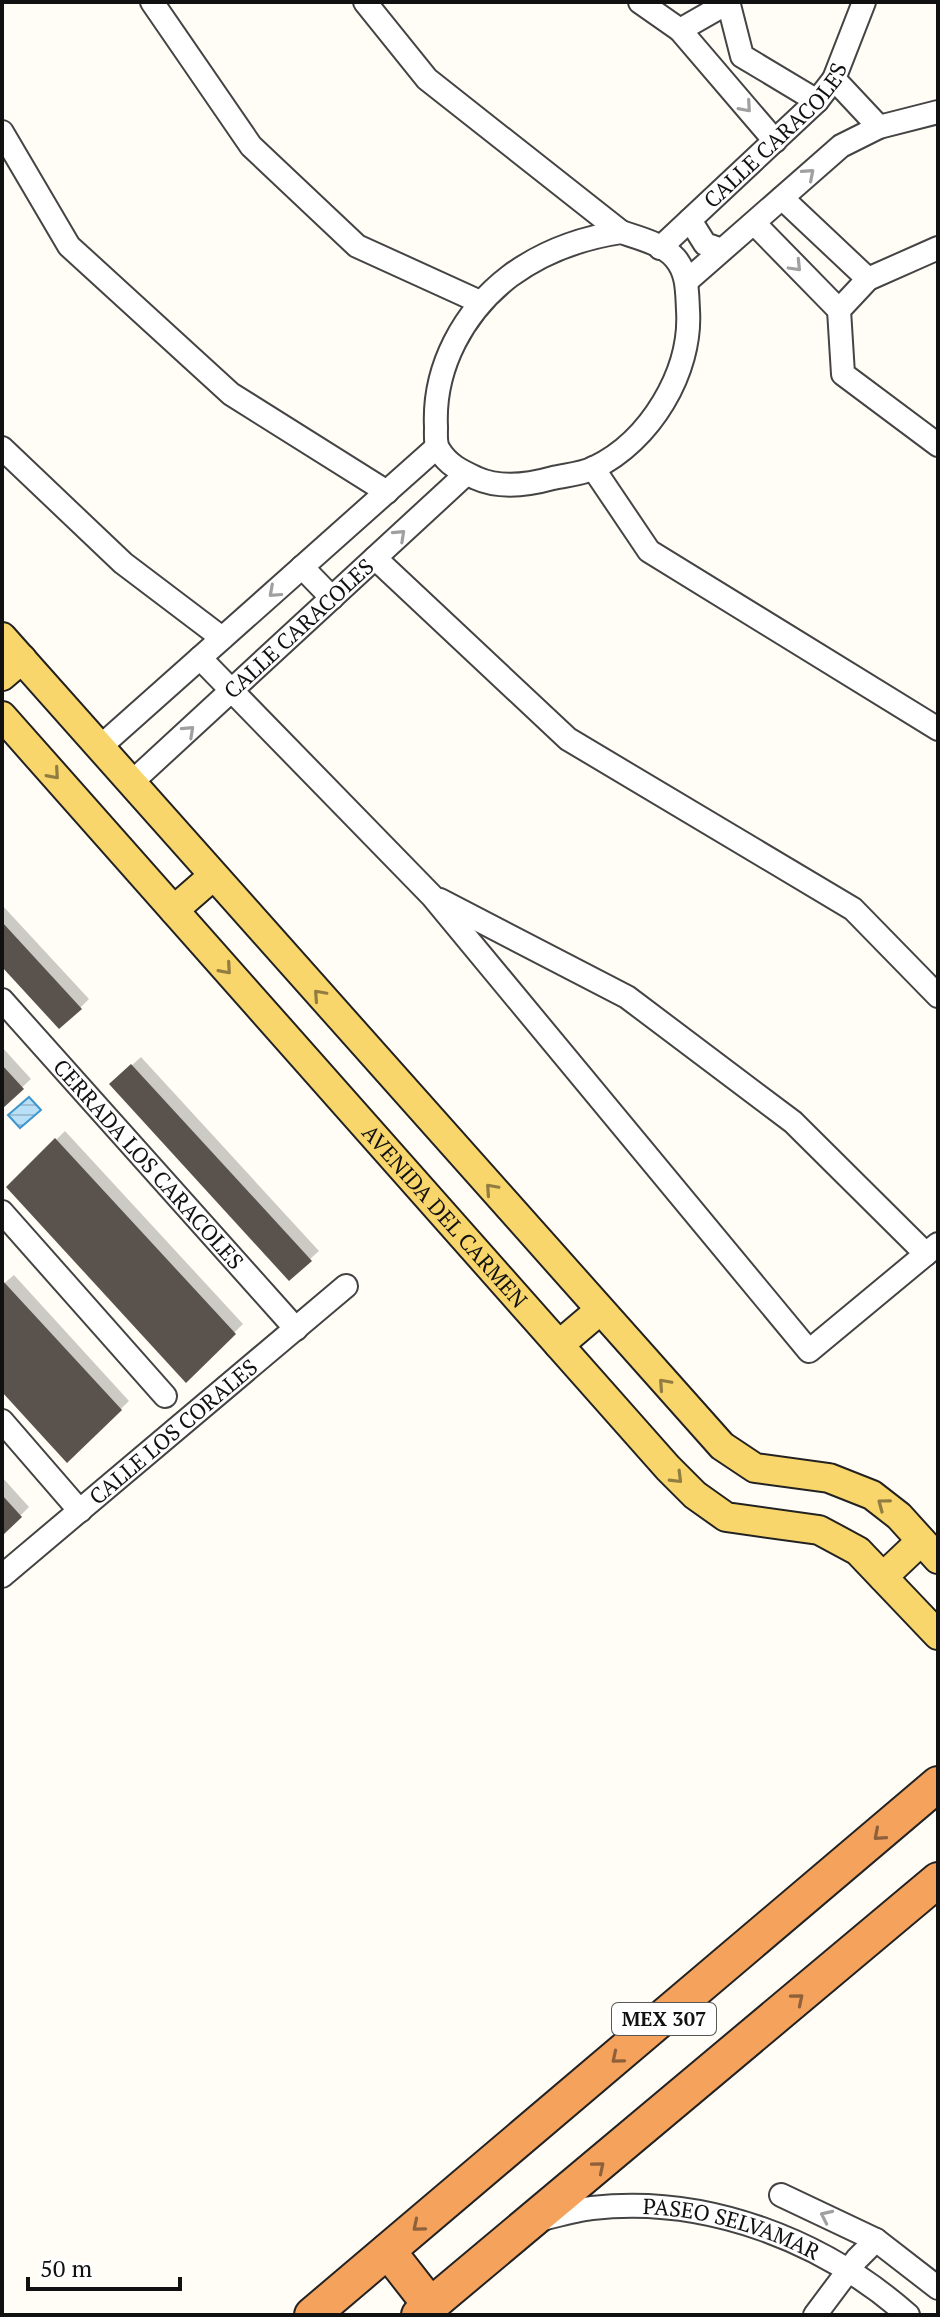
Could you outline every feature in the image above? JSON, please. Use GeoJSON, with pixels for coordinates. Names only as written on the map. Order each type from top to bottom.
{"type":"FeatureCollection","features":[{"type":"Feature","properties":{"kind":"highway","name":"MEX 307"},"geometry":{"type":"LineString","coordinates":[[312,2315],[938,1784]]}},
{"type":"Feature","properties":{"kind":"highway","name":"MEX 307"},"geometry":{"type":"LineString","coordinates":[[425,2310],[535,2221],[938,1880]]}},
{"type":"Feature","properties":{"kind":"highway"},"geometry":{"type":"LineString","coordinates":[[388,2251],[425,2310]]}},
{"type":"Feature","properties":{"kind":"main road"},"geometry":{"type":"LineString","coordinates":[[2,637],[12,668],[100,747],[722,1446],[755,1468],[829,1478],[872,1495],[899,1516],[930,1550],[883,1577]]}},
{"type":"Feature","properties":{"kind":"main road","name":"AVENIDA DEL CARMEN"},"geometry":{"type":"LineString","coordinates":[[2,716],[695,1495],[726,1517],[819,1530],[858,1551],[938,1635]]}},
{"type":"Feature","properties":{"kind":"main road"},"geometry":{"type":"LineString","coordinates":[[174,910],[213,876]]}},
{"type":"Feature","properties":{"kind":"main road"},"geometry":{"type":"LineString","coordinates":[[559,1345],[599,1311]]}},
{"type":"Feature","properties":{"kind":"street"},"geometry":{"type":"LineString","coordinates":[[152,2],[251,146],[357,246],[480,302]]}},
{"type":"Feature","properties":{"kind":"street"},"geometry":{"type":"LineString","coordinates":[[365,2],[427,79],[621,232],[660,248],[675,258],[687,281],[689,318],[682,360],[664,402],[634,441],[593,468],[540,482],[493,486],[456,469],[437,447],[435,416],[441,375],[457,336],[480,302],[511,275],[545,255],[582,238],[621,232]]}},
{"type":"Feature","properties":{"kind":"street"},"geometry":{"type":"LineString","coordinates":[[640,2],[680,30],[775,141]]}},
{"type":"Feature","properties":{"kind":"street","name":"CALLE CARACOLES"},"geometry":{"type":"LineString","coordinates":[[660,248],[817,101],[834,79],[864,2]]}},
{"type":"Feature","properties":{"kind":"street"},"geometry":{"type":"LineString","coordinates":[[680,30],[729,3],[742,56],[817,101]]}},
{"type":"Feature","properties":{"kind":"street"},"geometry":{"type":"LineString","coordinates":[[720,76],[742,56]]}},
{"type":"Feature","properties":{"kind":"street"},"geometry":{"type":"LineString","coordinates":[[834,79],[879,127]]}},
{"type":"Feature","properties":{"kind":"street","name":"CALLE CARACOLES"},"geometry":{"type":"LineString","coordinates":[[687,281],[841,146],[879,127],[938,112]]}},
{"type":"Feature","properties":{"kind":"street"},"geometry":{"type":"LineString","coordinates":[[2,132],[69,246],[231,394],[387,492]]}},
{"type":"Feature","properties":{"kind":"street"},"geometry":{"type":"LineString","coordinates":[[782,198],[868,279]]}},
{"type":"Feature","properties":{"kind":"street"},"geometry":{"type":"LineString","coordinates":[[690,220],[705,244],[722,250]]}},
{"type":"Feature","properties":{"kind":"street"},"geometry":{"type":"LineString","coordinates":[[754,223],[839,310],[843,374],[938,445]]}},
{"type":"Feature","properties":{"kind":"street"},"geometry":{"type":"LineString","coordinates":[[839,310],[868,279],[938,248]]}},
{"type":"Feature","properties":{"kind":"street","name":"CALLE CARACOLES"},"geometry":{"type":"LineString","coordinates":[[100,747],[437,447]]}},
{"type":"Feature","properties":{"kind":"street"},"geometry":{"type":"LineString","coordinates":[[2,448],[123,563],[222,638]]}},
{"type":"Feature","properties":{"kind":"street"},"geometry":{"type":"LineString","coordinates":[[593,468],[649,551],[938,729]]}},
{"type":"Feature","properties":{"kind":"street","name":"CALLE CARACOLES"},"geometry":{"type":"LineString","coordinates":[[131,783],[466,474]]}},
{"type":"Feature","properties":{"kind":"street"},"geometry":{"type":"LineString","coordinates":[[375,558],[568,739],[853,909],[938,996]]}},
{"type":"Feature","properties":{"kind":"street"},"geometry":{"type":"LineString","coordinates":[[302,567],[332,598]]}},
{"type":"Feature","properties":{"kind":"street"},"geometry":{"type":"LineString","coordinates":[[200,658],[432,896],[809,1351],[932,1249],[793,1122],[627,997],[432,896]]}},
{"type":"Feature","properties":{"kind":"street","name":"CERRADA LOS CARACOLES"},"geometry":{"type":"LineString","coordinates":[[2,1000],[296,1329]]}},
{"type":"Feature","properties":{"kind":"street"},"geometry":{"type":"LineString","coordinates":[[2,1212],[165,1396]]}},
{"type":"Feature","properties":{"kind":"street","name":"CALLE LOS CORALES"},"geometry":{"type":"LineString","coordinates":[[2,1576],[346,1286]]}},
{"type":"Feature","properties":{"kind":"street"},"geometry":{"type":"LineString","coordinates":[[2,1421],[80,1511]]}},
{"type":"Feature","properties":{"kind":"street","name":"PASEO SELVAMAR"},"geometry":{"type":"LineString","coordinates":[[781,2195],[876,2240],[938,2288]]}},
{"type":"Feature","properties":{"kind":"street","name":"PASEO SELVAMAR"},"geometry":{"type":"LineString","coordinates":[[535,2221],[592,2208],[667,2209],[733,2219],[784,2235],[849,2270],[908,2315]]}},
{"type":"Feature","properties":{"kind":"street"},"geometry":{"type":"LineString","coordinates":[[815,2315],[876,2240]]}},
{"type":"Feature","properties":{"kind":"water"},"geometry":{"type":"Polygon","coordinates":[[[29,1097],[41,1110],[20,1128],[8,1115],[29,1097]]]}},
{"type":"Feature","properties":{"kind":"building"},"geometry":{"type":"Polygon","coordinates":[[[2,922],[82,1009],[59,1029],[2,967],[2,922]]]}},
{"type":"Feature","properties":{"kind":"building"},"geometry":{"type":"Polygon","coordinates":[[[131,1064],[312,1261],[289,1281],[109,1084],[131,1064]]]}},
{"type":"Feature","properties":{"kind":"building"},"geometry":{"type":"Polygon","coordinates":[[[2,1065],[24,1089],[2,1109],[2,1065]]]}},
{"type":"Feature","properties":{"kind":"building"},"geometry":{"type":"Polygon","coordinates":[[[55,1138],[236,1334],[186,1383],[6,1187],[55,1138]]]}},
{"type":"Feature","properties":{"kind":"building"},"geometry":{"type":"Polygon","coordinates":[[[2,1280],[122,1410],[67,1463],[2,1392],[2,1280]]]}},
{"type":"Feature","properties":{"kind":"building"},"geometry":{"type":"Polygon","coordinates":[[[2,1495],[22,1517],[2,1536],[2,1495]]]}}]}
